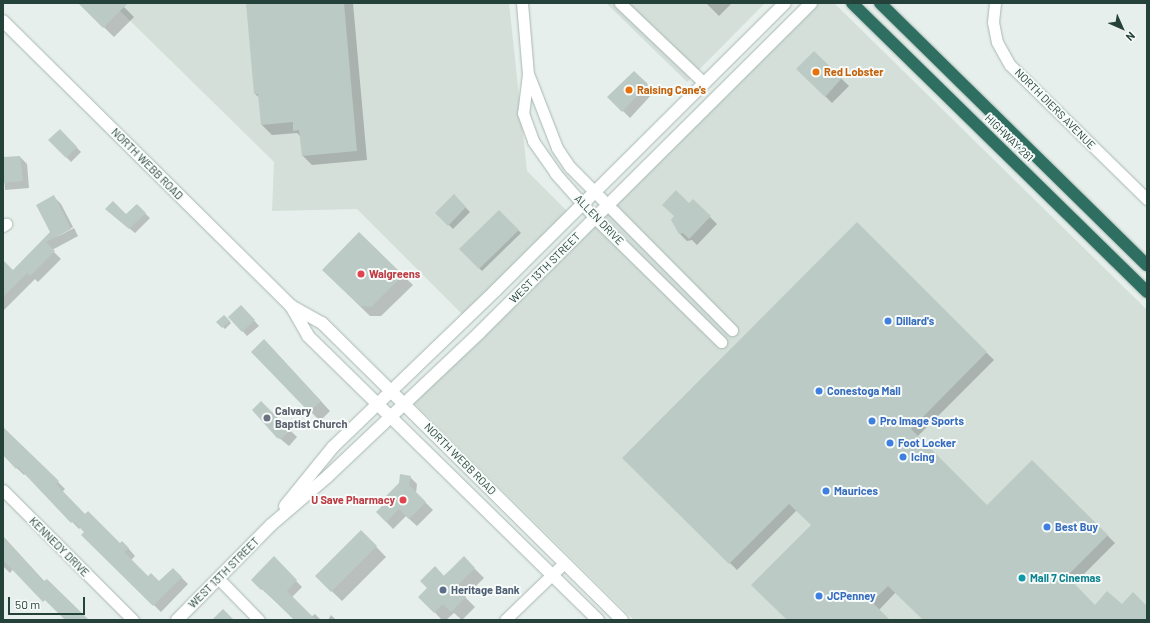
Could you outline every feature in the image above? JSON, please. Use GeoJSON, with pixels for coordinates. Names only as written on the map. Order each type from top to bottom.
{"type":"FeatureCollection","features":[{"type":"Feature","properties":{"kind":"highway","name":"HIGHWAY 281"},"geometry":{"type":"LineString","coordinates":[[852,3],[1147,292]]}},
{"type":"Feature","properties":{"kind":"highway","name":"HIGHWAY 281"},"geometry":{"type":"LineString","coordinates":[[880,3],[1147,265]]}},
{"type":"Feature","properties":{"kind":"main road","name":"WEST 13TH STREET"},"geometry":{"type":"LineString","coordinates":[[271,525],[307,476],[376,404],[595,192],[785,3]]}},
{"type":"Feature","properties":{"kind":"main road","name":"WEST 13TH STREET"},"geometry":{"type":"LineString","coordinates":[[177,620],[271,525],[404,404],[595,218],[811,3]]}},
{"type":"Feature","properties":{"kind":"main road","name":"NORTH WEBB ROAD"},"geometry":{"type":"LineString","coordinates":[[3,21],[291,306],[308,336],[598,620]]}},
{"type":"Feature","properties":{"kind":"main road","name":"NORTH WEBB ROAD"},"geometry":{"type":"LineString","coordinates":[[291,306],[322,323],[622,620]]}},
{"type":"Feature","properties":{"kind":"street","name":"ALLEN DRIVE"},"geometry":{"type":"LineString","coordinates":[[522,3],[528,74],[523,113],[533,141],[555,173],[595,218],[720,342]]}},
{"type":"Feature","properties":{"kind":"street"},"geometry":{"type":"LineString","coordinates":[[620,3],[704,83]]}},
{"type":"Feature","properties":{"kind":"street","name":"NORTH DIERS AVENUE"},"geometry":{"type":"LineString","coordinates":[[995,3],[993,22],[997,42],[1010,65],[1147,199]]}},
{"type":"Feature","properties":{"kind":"street","name":"ALLEN DRIVE"},"geometry":{"type":"LineString","coordinates":[[528,74],[557,148],[570,166],[732,330]]}},
{"type":"Feature","properties":{"kind":"street","name":"KENNEDY DRIVE"},"geometry":{"type":"LineString","coordinates":[[3,490],[133,620]]}},
{"type":"Feature","properties":{"kind":"street"},"geometry":{"type":"LineString","coordinates":[[505,620],[564,563]]}},
{"type":"Feature","properties":{"kind":"street"},"geometry":{"type":"LineString","coordinates":[[219,579],[259,620]]}},
{"type":"Feature","properties":{"kind":"shaded area"},"geometry":{"type":"Polygon","coordinates":[[[112,3],[509,3],[527,171],[568,212],[464,316],[357,209],[272,211],[274,162],[112,3]]]}},
{"type":"Feature","properties":{"kind":"shaded area"},"geometry":{"type":"Polygon","coordinates":[[[606,3],[765,3],[687,82],[606,3]]]}},
{"type":"Feature","properties":{"kind":"shaded area"},"geometry":{"type":"Polygon","coordinates":[[[816,3],[834,3],[1147,310],[1147,620],[634,620],[414,403],[816,3]]]}},
{"type":"Feature","properties":{"kind":"building"},"geometry":{"type":"Polygon","coordinates":[[[78,3],[128,3],[103,28],[78,3]]]}},
{"type":"Feature","properties":{"kind":"building"},"geometry":{"type":"Polygon","coordinates":[[[246,3],[344,3],[357,151],[302,156],[299,130],[293,131],[293,122],[261,125],[258,94],[254,94],[246,3]]]}},
{"type":"Feature","properties":{"kind":"building"},"geometry":{"type":"Polygon","coordinates":[[[814,51],[842,78],[825,97],[796,69],[814,51]]]}},
{"type":"Feature","properties":{"kind":"building"},"geometry":{"type":"Polygon","coordinates":[[[634,71],[648,84],[622,112],[607,97],[634,71]]]}},
{"type":"Feature","properties":{"kind":"building"},"geometry":{"type":"Polygon","coordinates":[[[60,129],[77,147],[66,158],[48,140],[60,129]]]}},
{"type":"Feature","properties":{"kind":"building"},"geometry":{"type":"Polygon","coordinates":[[[20,156],[23,181],[3,183],[3,157],[20,156]]]}},
{"type":"Feature","properties":{"kind":"building"},"geometry":{"type":"Polygon","coordinates":[[[676,190],[689,203],[693,199],[711,216],[689,239],[683,233],[679,234],[671,220],[674,216],[662,205],[676,190]]]}},
{"type":"Feature","properties":{"kind":"building"},"geometry":{"type":"Polygon","coordinates":[[[454,194],[466,207],[448,226],[435,213],[454,194]]]}},
{"type":"Feature","properties":{"kind":"building"},"geometry":{"type":"Polygon","coordinates":[[[54,195],[71,229],[46,242],[55,251],[30,276],[27,273],[3,297],[3,260],[13,270],[50,232],[36,205],[54,195]]]}},
{"type":"Feature","properties":{"kind":"building"},"geometry":{"type":"Polygon","coordinates":[[[113,201],[126,214],[137,204],[146,213],[129,229],[105,209],[113,201]]]}},
{"type":"Feature","properties":{"kind":"building"},"geometry":{"type":"Polygon","coordinates":[[[499,210],[519,230],[479,269],[459,249],[499,210]]]}},
{"type":"Feature","properties":{"kind":"building","name":"Conestoga Mall"},"geometry":{"type":"Polygon","coordinates":[[[857,222],[987,352],[911,429],[987,505],[1032,460],[1108,535],[1067,576],[1095,605],[1107,591],[1122,604],[1133,592],[1147,606],[1147,620],[923,620],[888,586],[872,602],[890,620],[787,620],[751,585],[811,525],[789,504],[729,564],[622,458],[857,222]]]}},
{"type":"Feature","properties":{"kind":"building"},"geometry":{"type":"Polygon","coordinates":[[[359,232],[403,275],[371,307],[360,306],[322,270],[359,232]]]}},
{"type":"Feature","properties":{"kind":"building"},"geometry":{"type":"Polygon","coordinates":[[[241,305],[255,320],[242,332],[228,317],[241,305]]]}},
{"type":"Feature","properties":{"kind":"building"},"geometry":{"type":"Polygon","coordinates":[[[224,315],[230,321],[222,328],[216,322],[224,315]]]}},
{"type":"Feature","properties":{"kind":"building"},"geometry":{"type":"Polygon","coordinates":[[[264,339],[321,401],[309,412],[251,352],[264,339]]]}},
{"type":"Feature","properties":{"kind":"building"},"geometry":{"type":"Polygon","coordinates":[[[261,401],[290,430],[281,439],[277,438],[252,410],[261,401]]]}},
{"type":"Feature","properties":{"kind":"building"},"geometry":{"type":"Polygon","coordinates":[[[3,427],[59,481],[56,484],[85,514],[88,511],[120,543],[122,541],[129,548],[124,552],[148,576],[151,573],[159,581],[173,568],[182,577],[153,606],[81,535],[84,532],[73,521],[71,523],[18,467],[16,469],[3,455],[3,427]]]}},
{"type":"Feature","properties":{"kind":"building"},"geometry":{"type":"Polygon","coordinates":[[[400,474],[411,476],[409,485],[426,502],[409,519],[399,509],[386,522],[376,512],[389,499],[386,496],[399,483],[400,474]]]}},
{"type":"Feature","properties":{"kind":"building"},"geometry":{"type":"Polygon","coordinates":[[[361,530],[377,546],[331,592],[315,576],[361,530]]]}},
{"type":"Feature","properties":{"kind":"building"},"geometry":{"type":"Polygon","coordinates":[[[3,537],[44,581],[47,579],[89,620],[65,620],[45,600],[43,602],[3,560],[3,537]]]}},
{"type":"Feature","properties":{"kind":"building"},"geometry":{"type":"Polygon","coordinates":[[[274,556],[297,580],[287,591],[316,620],[294,620],[263,589],[261,590],[251,580],[274,556]]]}},
{"type":"Feature","properties":{"kind":"building"},"geometry":{"type":"Polygon","coordinates":[[[464,556],[475,568],[456,587],[466,597],[451,612],[443,604],[434,613],[418,597],[427,588],[420,581],[435,566],[444,576],[464,556]]]}},
{"type":"Feature","properties":{"kind":"building"},"geometry":{"type":"Polygon","coordinates":[[[223,609],[234,620],[212,620],[223,609]]]}},
{"type":"Feature","properties":{"kind":"place","name":"Red Lobster"},"geometry":{"type":"Point","coordinates":[816,72]}},
{"type":"Feature","properties":{"kind":"place","name":"Raising Cane's"},"geometry":{"type":"Point","coordinates":[629,90]}},
{"type":"Feature","properties":{"kind":"place","name":"Walgreens"},"geometry":{"type":"Point","coordinates":[361,274]}},
{"type":"Feature","properties":{"kind":"place","name":"Dillard's"},"geometry":{"type":"Point","coordinates":[888,321]}},
{"type":"Feature","properties":{"kind":"place","name":"Conestoga Mall"},"geometry":{"type":"Point","coordinates":[819,391]}},
{"type":"Feature","properties":{"kind":"place","name":"Calvary Baptist Church"},"geometry":{"type":"Point","coordinates":[267,418]}},
{"type":"Feature","properties":{"kind":"place","name":"Pro Image Sports"},"geometry":{"type":"Point","coordinates":[872,421]}},
{"type":"Feature","properties":{"kind":"place","name":"Foot Locker"},"geometry":{"type":"Point","coordinates":[890,443]}},
{"type":"Feature","properties":{"kind":"place","name":"Icing"},"geometry":{"type":"Point","coordinates":[903,457]}},
{"type":"Feature","properties":{"kind":"place","name":"Maurices"},"geometry":{"type":"Point","coordinates":[826,491]}},
{"type":"Feature","properties":{"kind":"place","name":"U Save Pharmacy"},"geometry":{"type":"Point","coordinates":[403,500]}},
{"type":"Feature","properties":{"kind":"place","name":"Best Buy"},"geometry":{"type":"Point","coordinates":[1047,527]}},
{"type":"Feature","properties":{"kind":"place","name":"Mall 7 Cinemas"},"geometry":{"type":"Point","coordinates":[1022,578]}},
{"type":"Feature","properties":{"kind":"place","name":"Heritage Bank"},"geometry":{"type":"Point","coordinates":[443,590]}},
{"type":"Feature","properties":{"kind":"place","name":"JCPenney"},"geometry":{"type":"Point","coordinates":[819,596]}}]}
